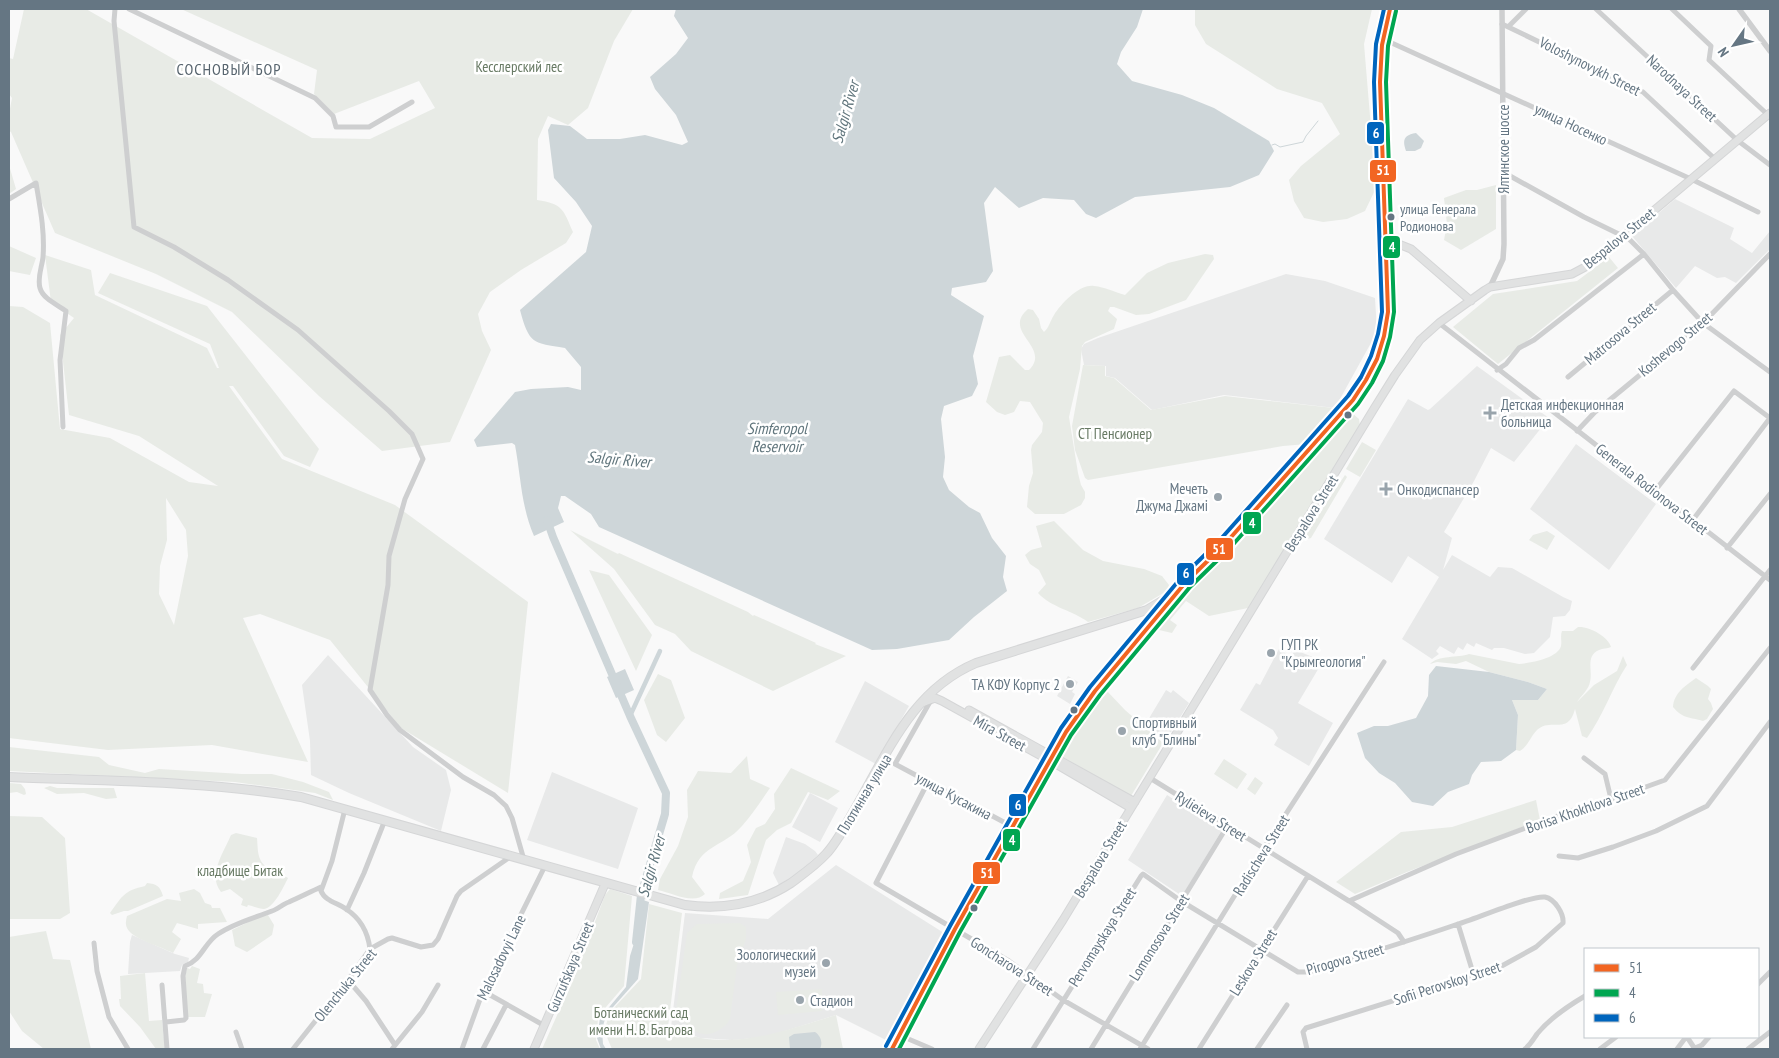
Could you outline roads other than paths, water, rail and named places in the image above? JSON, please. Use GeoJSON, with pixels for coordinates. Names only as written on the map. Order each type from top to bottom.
{"type":"FeatureCollection","features":[{"type":"Feature","properties":{"kind":"main road"},"geometry":{"type":"LineString","coordinates":[[892,1049],[955,929],[1066,732],[1082,708],[1130,649],[1353,400],[1367,379],[1381,349],[1387,324],[1388,298],[1381,150],[1380,81],[1383,38],[1390,9]]}},
{"type":"Feature","properties":{"kind":"main road","name":"Bespalova Street"},"geometry":{"type":"LineString","coordinates":[[979,1049],[1063,920],[1395,375],[1416,345],[1439,323],[1490,287],[1572,274],[1589,265],[1769,114]]}},
{"type":"Feature","properties":{"kind":"main road"},"geometry":{"type":"LineString","coordinates":[[1386,243],[1401,245],[1411,249],[1471,301]]}},
{"type":"Feature","properties":{"kind":"main road"},"geometry":{"type":"LineString","coordinates":[[932,690],[954,673],[983,660],[1147,610],[1171,596],[1211,558]]}},
{"type":"Feature","properties":{"kind":"main road"},"geometry":{"type":"LineString","coordinates":[[932,690],[982,664],[1169,606],[1186,583]]}},
{"type":"Feature","properties":{"kind":"main road","name":"Плотинная улица"},"geometry":{"type":"LineString","coordinates":[[9,777],[262,790],[301,797],[345,809],[653,897],[696,906],[731,906],[768,896],[785,887],[816,864],[832,847],[899,734],[919,704],[932,690]]}},
{"type":"Feature","properties":{"kind":"main road","name":"Mira Street"},"geometry":{"type":"LineString","coordinates":[[932,690],[1133,805]]}},
{"type":"Feature","properties":{"kind":"main road","name":"Mira Street"},"geometry":{"type":"LineString","coordinates":[[931,699],[935,698],[942,701],[1052,759]]}},
{"type":"Feature","properties":{"kind":"main road"},"geometry":{"type":"LineString","coordinates":[[919,704],[931,699]]}},
{"type":"Feature","properties":{"kind":"main road","name":"Gurzufskaya Street"},"geometry":{"type":"LineString","coordinates":[[534,1049],[605,884]]}},
{"type":"Feature","properties":{"kind":"street"},"geometry":{"type":"LineString","coordinates":[[115,9],[114,21],[134,227],[174,247],[228,280],[298,330],[412,434],[423,459],[404,499],[389,556],[388,585],[370,690],[400,730],[463,777],[494,795],[506,806],[512,818],[524,860]]}},
{"type":"Feature","properties":{"kind":"street"},"geometry":{"type":"LineString","coordinates":[[129,9],[315,98],[333,116],[336,127],[369,126],[412,102]]}},
{"type":"Feature","properties":{"kind":"street","name":"Ялтинское шоссе"},"geometry":{"type":"LineString","coordinates":[[1490,287],[1503,259],[1502,9]]}},
{"type":"Feature","properties":{"kind":"street"},"geometry":{"type":"LineString","coordinates":[[1509,26],[1526,9]]}},
{"type":"Feature","properties":{"kind":"street","name":"Narodnaya Street"},"geometry":{"type":"LineString","coordinates":[[1596,9],[1737,140],[1770,165]]}},
{"type":"Feature","properties":{"kind":"street"},"geometry":{"type":"LineString","coordinates":[[1672,9],[1711,46],[1708,60],[1769,114]]}},
{"type":"Feature","properties":{"kind":"street"},"geometry":{"type":"LineString","coordinates":[[1739,9],[1770,51]]}},
{"type":"Feature","properties":{"kind":"street","name":"Voloshynovykh Street"},"geometry":{"type":"LineString","coordinates":[[1502,24],[1643,92],[1715,159]]}},
{"type":"Feature","properties":{"kind":"street","name":"улица Носенко"},"geometry":{"type":"LineString","coordinates":[[1383,38],[1691,179],[1758,212]]}},
{"type":"Feature","properties":{"kind":"street"},"geometry":{"type":"LineString","coordinates":[[1503,172],[1629,239],[1703,323],[1770,372]]}},
{"type":"Feature","properties":{"kind":"street"},"geometry":{"type":"LineString","coordinates":[[9,199],[36,183],[42,218],[43,257],[40,288],[43,294],[66,311],[60,360],[62,427]]}},
{"type":"Feature","properties":{"kind":"street","name":"Bespalova Street"},"geometry":{"type":"LineString","coordinates":[[1498,370],[1520,348],[1534,340],[1644,254]]}},
{"type":"Feature","properties":{"kind":"street","name":"Koshevogo Street"},"geometry":{"type":"LineString","coordinates":[[1577,432],[1595,412],[1703,323],[1770,254]]}},
{"type":"Feature","properties":{"kind":"street"},"geometry":{"type":"LineString","coordinates":[[1496,275],[1497,282],[1501,285]]}},
{"type":"Feature","properties":{"kind":"street","name":"Matrosova Street"},"geometry":{"type":"LineString","coordinates":[[1568,377],[1673,290]]}},
{"type":"Feature","properties":{"kind":"street","name":"Generala Rodionova Street"},"geometry":{"type":"LineString","coordinates":[[1439,323],[1654,492],[1770,580]]}},
{"type":"Feature","properties":{"kind":"street"},"geometry":{"type":"LineString","coordinates":[[1654,492],[1734,391],[1770,418],[1692,521]]}},
{"type":"Feature","properties":{"kind":"street"},"geometry":{"type":"LineString","coordinates":[[1727,548],[1770,494]]}},
{"type":"Feature","properties":{"kind":"street"},"geometry":{"type":"LineString","coordinates":[[1693,668],[1770,570]]}},
{"type":"Feature","properties":{"kind":"street","name":"Borisa Khokhlova Street"},"geometry":{"type":"LineString","coordinates":[[1350,900],[1456,854],[1579,808],[1593,806],[1665,780],[1770,648]]}},
{"type":"Feature","properties":{"kind":"street","name":"Radischeva Street"},"geometry":{"type":"LineString","coordinates":[[1141,1048],[1264,848],[1384,662]]}},
{"type":"Feature","properties":{"kind":"street","name":"Плотинная улица"},"geometry":{"type":"LineString","coordinates":[[895,764],[931,699]]}},
{"type":"Feature","properties":{"kind":"street"},"geometry":{"type":"LineString","coordinates":[[1558,856],[1578,858],[1613,847],[1656,831],[1707,806],[1770,722]]}},
{"type":"Feature","properties":{"kind":"street"},"geometry":{"type":"LineString","coordinates":[[1584,758],[1604,774],[1611,799]]}},
{"type":"Feature","properties":{"kind":"street","name":"улица Кусакина"},"geometry":{"type":"LineString","coordinates":[[895,764],[1013,827]]}},
{"type":"Feature","properties":{"kind":"street","name":"Rylieieva Street"},"geometry":{"type":"LineString","coordinates":[[1150,778],[1350,900],[1398,933],[1404,942]]}},
{"type":"Feature","properties":{"kind":"street","name":"Goncharova Street"},"geometry":{"type":"LineString","coordinates":[[928,782],[876,883],[1009,961],[1063,1000],[1105,1024],[1141,1048],[1148,1049]]}},
{"type":"Feature","properties":{"kind":"street"},"geometry":{"type":"LineString","coordinates":[[345,809],[332,861],[321,891],[324,896],[347,910],[365,929],[370,949]]}},
{"type":"Feature","properties":{"kind":"street"},"geometry":{"type":"LineString","coordinates":[[347,910],[385,820]]}},
{"type":"Feature","properties":{"kind":"street","name":"Lomonosova Street"},"geometry":{"type":"LineString","coordinates":[[1090,1049],[1228,825]]}},
{"type":"Feature","properties":{"kind":"street","name":"Olenchuka Street"},"geometry":{"type":"LineString","coordinates":[[293,1049],[370,949],[392,938],[421,947],[433,945],[438,939],[461,891],[510,856]]}},
{"type":"Feature","properties":{"kind":"street","name":"Malosadovyi Lane"},"geometry":{"type":"LineString","coordinates":[[462,1049],[483,991],[544,866]]}},
{"type":"Feature","properties":{"kind":"street","name":"Pirogova Street"},"geometry":{"type":"LineString","coordinates":[[1141,876],[1143,874],[1181,900],[1298,972],[1303,973],[1404,942],[1512,905]]}},
{"type":"Feature","properties":{"kind":"street","name":"Pervomayskaya Street"},"geometry":{"type":"LineString","coordinates":[[1033,1049],[1141,876]]}},
{"type":"Feature","properties":{"kind":"street","name":"Leskova Street"},"geometry":{"type":"LineString","coordinates":[[1199,1049],[1308,876]]}},
{"type":"Feature","properties":{"kind":"street"},"geometry":{"type":"LineString","coordinates":[[166,1022],[184,1020],[186,1018],[184,969],[202,955],[214,937],[321,887]]}},
{"type":"Feature","properties":{"kind":"street","name":"Sofii Perovskoy Street"},"geometry":{"type":"LineString","coordinates":[[1307,1049],[1303,1032],[1306,1028],[1498,968],[1536,947],[1563,923],[1563,916],[1547,897],[1512,905]]}},
{"type":"Feature","properties":{"kind":"street"},"geometry":{"type":"LineString","coordinates":[[1458,924],[1474,976]]}},
{"type":"Feature","properties":{"kind":"street"},"geometry":{"type":"LineString","coordinates":[[94,943],[97,971],[109,1018],[128,1049]]}},
{"type":"Feature","properties":{"kind":"street"},"geometry":{"type":"LineString","coordinates":[[1759,983],[1770,972]]}},
{"type":"Feature","properties":{"kind":"street"},"geometry":{"type":"LineString","coordinates":[[348,980],[366,1001],[394,1047],[409,1030],[438,986]]}},
{"type":"Feature","properties":{"kind":"street"},"geometry":{"type":"LineString","coordinates":[[162,985],[167,1049]]}},
{"type":"Feature","properties":{"kind":"street"},"geometry":{"type":"LineString","coordinates":[[483,991],[545,1026]]}},
{"type":"Feature","properties":{"kind":"street"},"geometry":{"type":"LineString","coordinates":[[1525,1049],[1532,1044],[1537,1034],[1568,1006],[1584,997]]}},
{"type":"Feature","properties":{"kind":"street"},"geometry":{"type":"LineString","coordinates":[[483,1049],[506,1005]]}},
{"type":"Feature","properties":{"kind":"street"},"geometry":{"type":"LineString","coordinates":[[1257,1049],[1288,1005]]}},
{"type":"Feature","properties":{"kind":"street"},"geometry":{"type":"LineString","coordinates":[[236,1032],[242,1049]]}},
{"type":"Feature","properties":{"kind":"street"},"geometry":{"type":"LineString","coordinates":[[1748,1049],[1770,1032]]}},
{"type":"Feature","properties":{"kind":"street"},"geometry":{"type":"LineString","coordinates":[[899,1035],[932,1049]]}},
{"type":"Feature","properties":{"kind":"street"},"geometry":{"type":"LineString","coordinates":[[1600,1049],[1615,1038]]}},
{"type":"Feature","properties":{"kind":"street"},"geometry":{"type":"LineString","coordinates":[[1677,1049],[1686,1038]]}},
{"type":"Feature","properties":{"kind":"street"},"geometry":{"type":"LineString","coordinates":[[1688,1038],[1695,1049],[1708,1038]]}},
{"type":"Feature","properties":{"kind":"water","name":"Simferopol Reservoir"},"geometry":{"type":"Polygon","coordinates":[[[676,9],[1143,9],[1137,27],[1121,52],[1117,64],[1132,81],[1182,95],[1214,108],[1269,141],[1274,151],[1259,175],[1230,187],[1135,197],[1096,218],[1086,214],[1074,200],[1043,198],[1019,208],[995,187],[984,203],[993,271],[986,282],[952,288],[951,295],[984,316],[973,356],[978,384],[972,396],[944,406],[941,419],[945,457],[943,477],[949,490],[969,507],[980,513],[992,538],[1006,556],[1003,577],[1007,591],[949,640],[897,649],[872,650],[599,527],[591,514],[565,496],[561,496],[558,508],[564,522],[534,536],[524,502],[515,445],[512,443],[477,447],[474,440],[515,392],[568,387],[581,390],[581,367],[565,348],[546,345],[534,340],[526,330],[520,310],[586,252],[592,226],[576,202],[554,178],[548,130],[551,124],[570,126],[587,139],[620,139],[645,135],[682,145],[688,142],[676,115],[655,89],[650,77],[676,54],[688,38],[674,16],[676,9]]]}},
{"type":"Feature","properties":{"kind":"water"},"geometry":{"type":"Polygon","coordinates":[[[1416,133],[1424,141],[1421,148],[1415,151],[1406,151],[1405,139],[1409,135],[1416,133]]]}},
{"type":"Feature","properties":{"kind":"water"},"geometry":{"type":"Polygon","coordinates":[[[1436,666],[1489,672],[1547,689],[1538,700],[1512,700],[1518,715],[1516,750],[1501,761],[1481,762],[1472,775],[1469,784],[1448,792],[1433,806],[1412,802],[1395,783],[1379,773],[1365,758],[1357,733],[1374,726],[1388,726],[1416,718],[1428,696],[1429,675],[1436,666]]]}},
{"type":"Feature","properties":{"kind":"water"},"geometry":{"type":"Polygon","coordinates":[[[625,669],[634,690],[616,698],[607,677],[625,669]]]}},
{"type":"Feature","properties":{"kind":"water"},"geometry":{"type":"Polygon","coordinates":[[[637,898],[649,902],[638,979],[606,1015],[602,1030],[603,1044],[606,1049],[601,1049],[597,1038],[600,1018],[626,987],[630,956],[641,921],[640,905],[637,898]]]}},
{"type":"Feature","properties":{"kind":"water"},"geometry":{"type":"Polygon","coordinates":[[[815,1032],[821,1040],[820,1049],[790,1049],[789,1037],[794,1034],[815,1032]]]}},
{"type":"Feature","properties":{"kind":"waterway"},"geometry":{"type":"LineString","coordinates":[[1272,145],[1275,144],[1280,147],[1303,142],[1318,121]]}},
{"type":"Feature","properties":{"kind":"waterway","name":"Salgir River"},"geometry":{"type":"LineString","coordinates":[[547,520],[630,716],[666,793],[665,814],[641,895],[636,942]]}},
{"type":"Feature","properties":{"kind":"waterway"},"geometry":{"type":"LineString","coordinates":[[630,716],[660,651]]}},
{"type":"Feature","properties":{"kind":"place","name":"улица Генерала Родионова"},"geometry":{"type":"Point","coordinates":[1391,217]}},
{"type":"Feature","properties":{"kind":"place","name":"Детская инфекционная больница"},"geometry":{"type":"Point","coordinates":[1490,413]}},
{"type":"Feature","properties":{"kind":"place","name":"Онкодиспансер"},"geometry":{"type":"Point","coordinates":[1386,489]}},
{"type":"Feature","properties":{"kind":"place","name":"Мечеть Джума Джамі"},"geometry":{"type":"Point","coordinates":[1218,497]}},
{"type":"Feature","properties":{"kind":"place","name":"ГУП РК \"Крымгеология\""},"geometry":{"type":"Point","coordinates":[1271,653]}},
{"type":"Feature","properties":{"kind":"place","name":"ТА КФУ Корпус 2"},"geometry":{"type":"Point","coordinates":[1070,684]}},
{"type":"Feature","properties":{"kind":"place","name":"Спортивный клуб \"Блины\""},"geometry":{"type":"Point","coordinates":[1122,731]}},
{"type":"Feature","properties":{"kind":"place","name":"Зоологический музей"},"geometry":{"type":"Point","coordinates":[826,963]}},
{"type":"Feature","properties":{"kind":"place","name":"Стадион"},"geometry":{"type":"Point","coordinates":[800,1000]}},
{"type":"Feature","properties":{"kind":"district","name":"СОСНОВЫЙ БОР"},"geometry":{"type":"Point","coordinates":[229,69]}},
{"type":"Feature","properties":{"kind":"park label","name":"Кесслерский лес"},"geometry":{"type":"Point","coordinates":[519,66]}},
{"type":"Feature","properties":{"kind":"park label","name":"СТ Пенсионер"},"geometry":{"type":"Point","coordinates":[1115,433]}},
{"type":"Feature","properties":{"kind":"park label","name":"кладбище Битак"},"geometry":{"type":"Point","coordinates":[240,870]}},
{"type":"Feature","properties":{"kind":"park label","name":"Ботанический сад имени Н. В. Багрова"},"geometry":{"type":"Point","coordinates":[641,1020]}}]}
